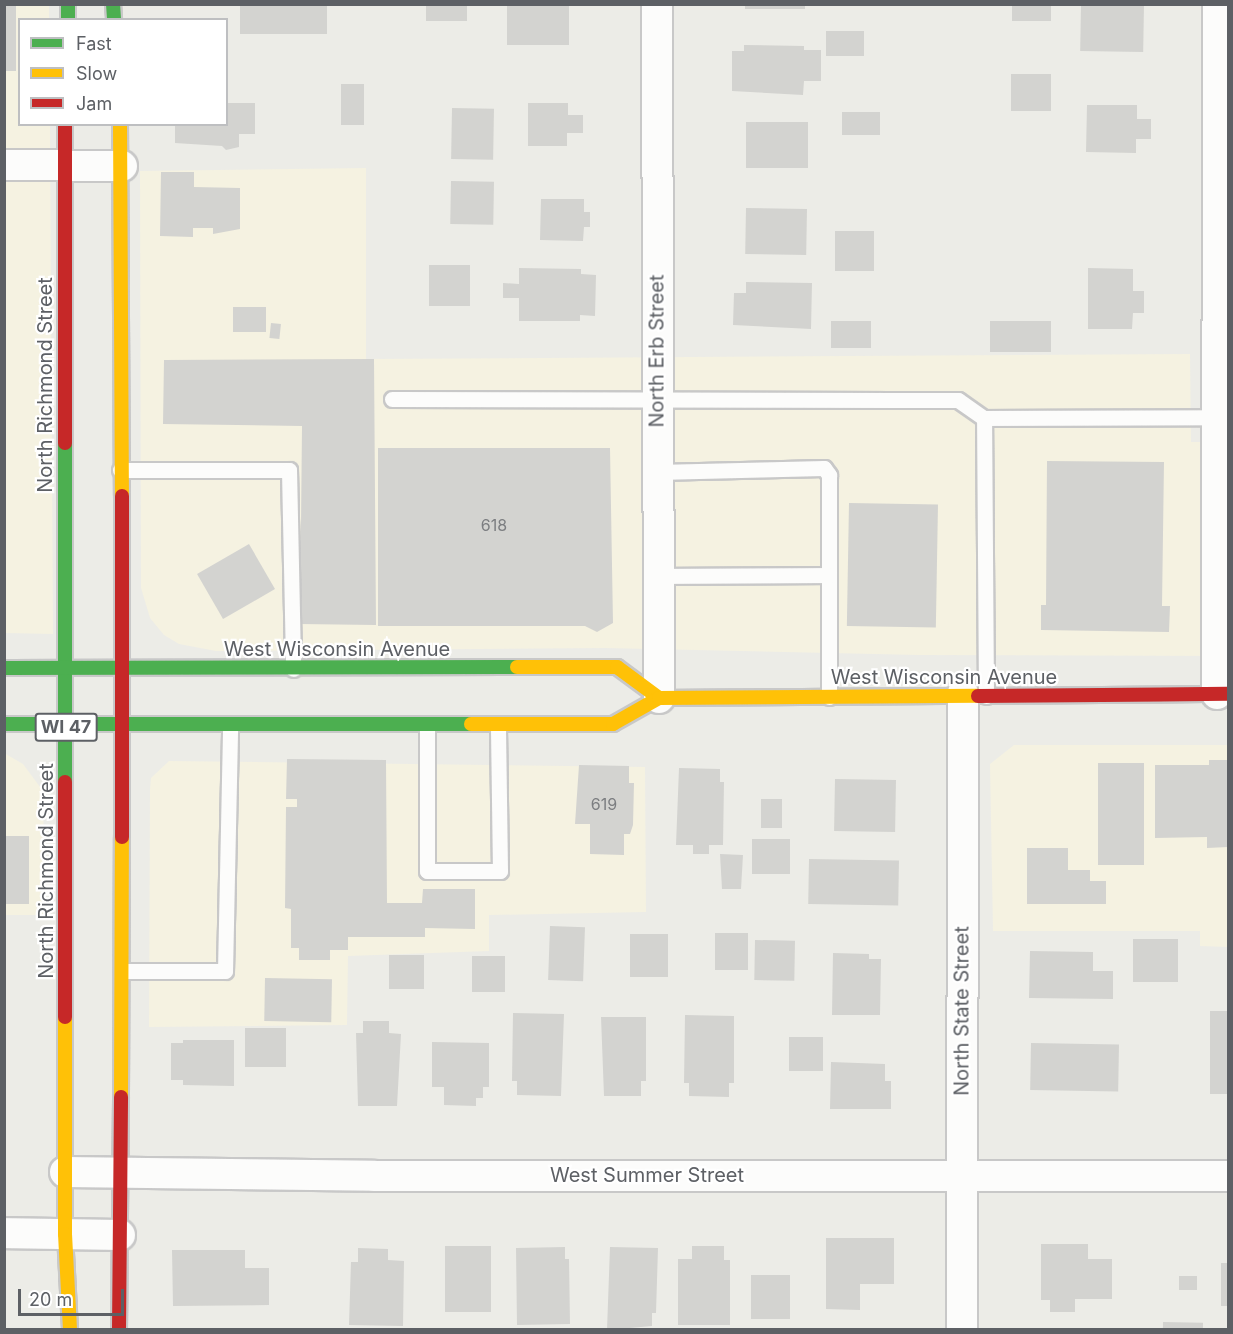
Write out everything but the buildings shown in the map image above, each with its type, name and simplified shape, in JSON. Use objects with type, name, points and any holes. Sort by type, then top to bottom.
[{"type":"main road","name":"North Richmond Street","points":[[65,126],[65,1234],[70,1329]]},
{"type":"main road","name":"WI 47","points":[[119,1329],[122,1172],[123,727],[120,126]]},
{"type":"main road","name":"West Wisconsin Avenue","points":[[4,668],[123,670],[616,667],[659,698]]},
{"type":"main road","name":"West Wisconsin Avenue","points":[[4,724],[230,727],[613,724],[659,698],[1223,694]]},
{"type":"street","name":"North Erb Street","points":[[657,4],[659,698]]},
{"type":"street","points":[[1218,4],[1218,417],[1223,694]]},
{"type":"street","points":[[4,165],[122,166]]},
{"type":"street","name":"North State Street","points":[[962,1329],[962,1174],[974,695]]},
{"type":"street","name":"West Summer Street","points":[[65,1172],[374,1176],[962,1174],[1228,1176]]},
{"type":"street","points":[[4,1233],[120,1235]]},
{"type":"lane","points":[[392,399],[958,400],[984,418],[1218,417]]},
{"type":"lane","points":[[974,695],[984,418]]},
{"type":"lane","points":[[657,472],[824,468],[829,475],[829,697]]},
{"type":"lane","points":[[120,470],[289,470],[292,669]]},
{"type":"lane","points":[[657,576],[829,575]]},
{"type":"lane","points":[[427,726],[427,871],[500,871],[498,726]]},
{"type":"lane","points":[[122,971],[225,971],[230,727]]},
{"type":"shaded area","points":[[5,5],[49,5],[49,18],[18,18],[18,126],[50,126],[53,634],[5,633]]},
{"type":"shaded area","points":[[366,168],[366,359],[1190,354],[1191,442],[1228,442],[1228,656],[919,655],[605,648],[216,651],[179,644],[164,635],[150,618],[141,588],[140,171]]},
{"type":"shaded area","points":[[1014,745],[1228,745],[1228,947],[1200,946],[1200,931],[993,931],[990,764]]},
{"type":"shaded area","points":[[4,753],[23,764],[43,791],[45,915],[5,915]]},
{"type":"shaded area","points":[[169,761],[645,767],[646,912],[489,915],[489,951],[348,956],[347,1025],[149,1027],[150,789],[151,778]]},
{"type":"traffic: fast","points":[[68,4],[68,18]]},
{"type":"traffic: fast","points":[[113,4],[114,18]]},
{"type":"traffic: fast","points":[[65,443],[65,782]]},
{"type":"traffic: fast","points":[[4,668],[517,667]]},
{"type":"traffic: fast","points":[[4,724],[471,724]]},
{"type":"traffic: slow","points":[[120,126],[122,496]]},
{"type":"traffic: slow","points":[[517,667],[617,667],[659,698]]},
{"type":"traffic: slow","points":[[471,724],[613,724],[659,698],[978,696]]},
{"type":"traffic: slow","points":[[121,1097],[122,837]]},
{"type":"traffic: slow","points":[[65,1017],[65,1234],[70,1330]]},
{"type":"traffic: jam","points":[[65,126],[65,443]]},
{"type":"traffic: jam","points":[[122,496],[122,837]]},
{"type":"traffic: jam","points":[[978,696],[1228,694]]},
{"type":"traffic: jam","points":[[65,782],[65,1017]]},
{"type":"traffic: jam","points":[[119,1330],[121,1097]]}]
